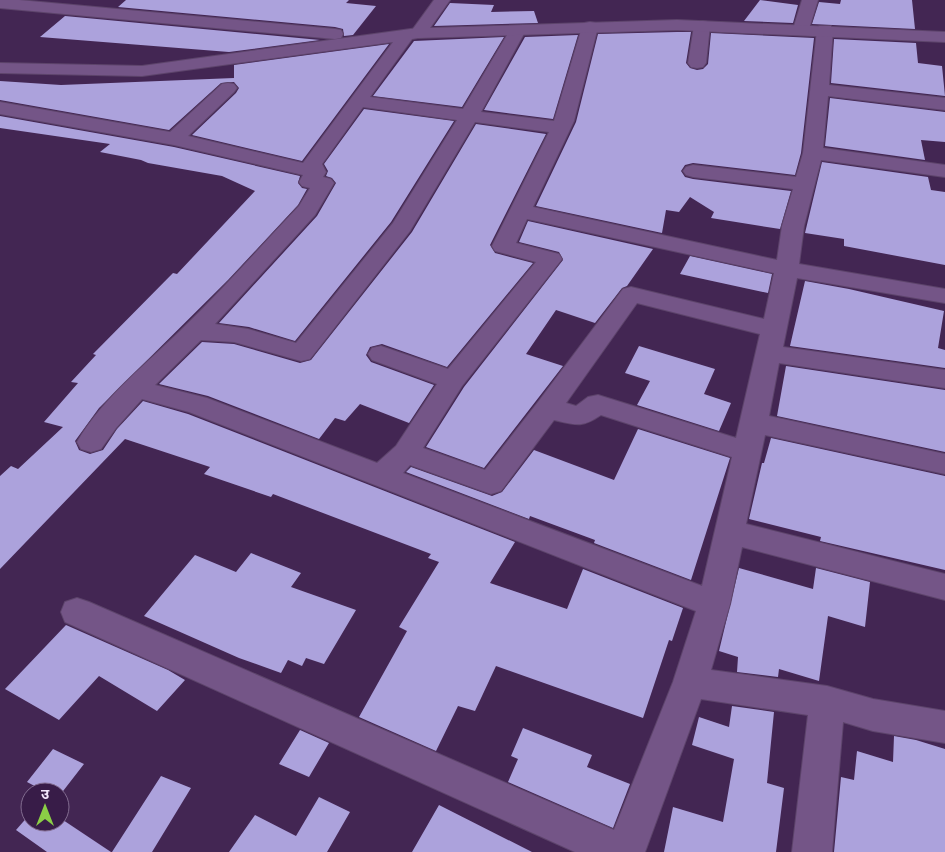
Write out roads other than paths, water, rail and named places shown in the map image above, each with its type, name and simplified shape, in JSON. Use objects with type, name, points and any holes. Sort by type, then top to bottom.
[{"type":"street","points":[[316,172],[312,164],[358,101],[442,0]]},
{"type":"street","points":[[625,852],[690,682],[714,604],[755,422],[787,269],[793,226],[813,153],[820,90],[810,0]]},
{"type":"street","points":[[0,3],[378,38]]},
{"type":"street","points":[[697,63],[702,26]]},
{"type":"street","points":[[0,68],[142,71],[413,33],[702,26],[945,37]]},
{"type":"street","points":[[381,476],[406,453],[453,380],[552,259],[503,246],[561,128],[590,28]]},
{"type":"street","points":[[194,332],[211,330],[265,342],[301,353],[402,226],[469,116],[518,30]]},
{"type":"street","points":[[174,139],[228,88]]},
{"type":"street","points":[[820,90],[945,104]]},
{"type":"street","points":[[358,101],[561,128]]},
{"type":"street","points":[[0,108],[174,139],[316,172]]},
{"type":"street","points":[[813,153],[945,171]]},
{"type":"street","points":[[693,171],[805,184]]},
{"type":"street","points":[[91,442],[106,422],[167,356],[194,332],[306,210],[324,182],[309,182],[316,172]]},
{"type":"street","points":[[520,212],[787,269],[945,296]]},
{"type":"street","points":[[406,453],[491,483],[548,409],[631,294],[771,341],[945,379]]},
{"type":"street","points":[[380,354],[453,380]]},
{"type":"street","points":[[137,389],[197,405],[714,604]]},
{"type":"street","points":[[548,409],[580,416],[598,404],[748,452]]},
{"type":"street","points":[[755,422],[945,464]]},
{"type":"street","points":[[730,532],[945,588]]},
{"type":"street","points":[[77,612],[619,852]]},
{"type":"street","points":[[690,682],[827,702],[873,715],[945,727]]},
{"type":"street","points":[[812,852],[827,702]]}]
